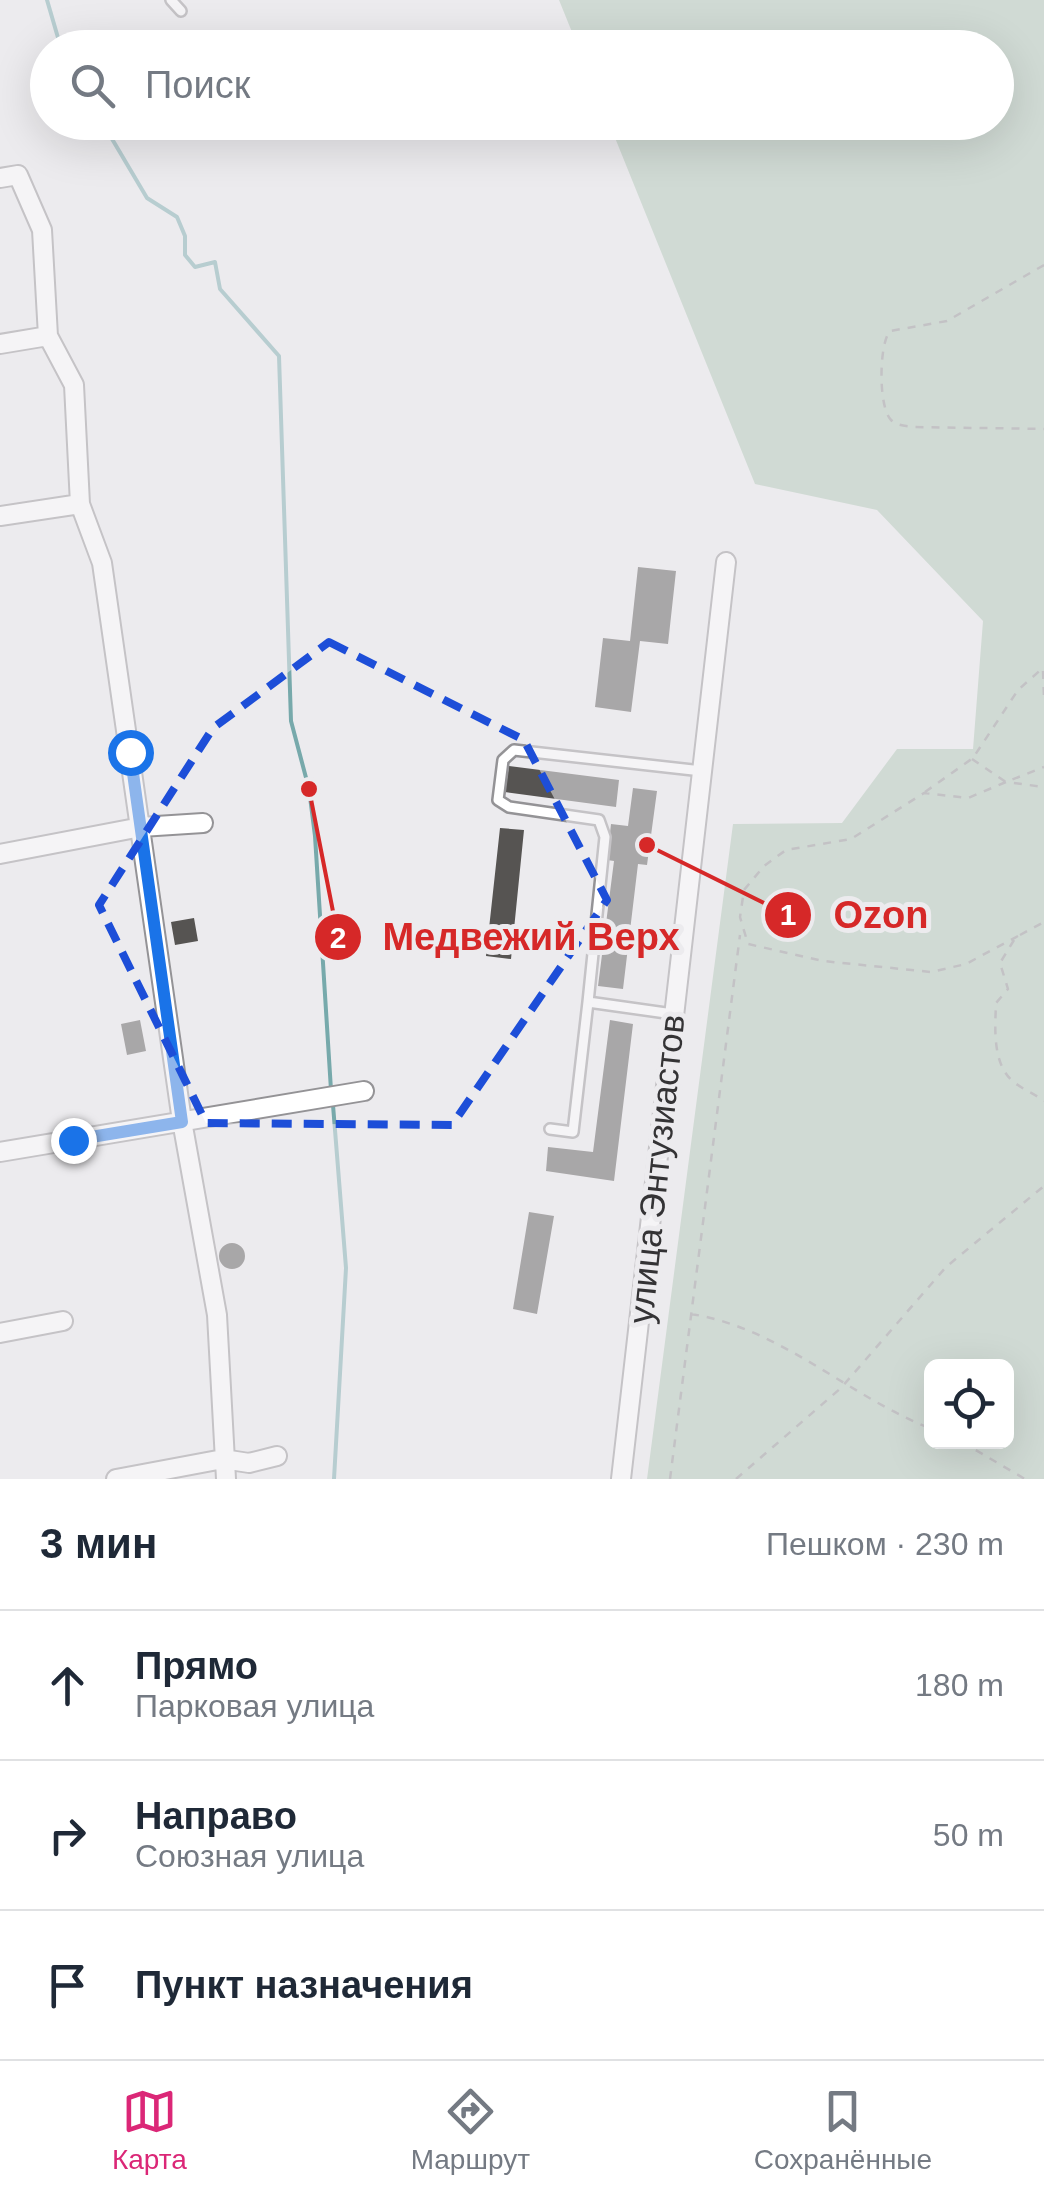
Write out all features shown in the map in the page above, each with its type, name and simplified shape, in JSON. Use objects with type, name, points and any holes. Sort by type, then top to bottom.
[{"type":"street","points":[[9,176],[42,230],[48,336],[74,385],[80,504],[102,563],[182,1122],[218,1315],[222,1459],[226,1479]]},
{"type":"street","points":[[0,344],[48,336]]},
{"type":"street","points":[[0,516],[80,504]]},
{"type":"street","name":"улица Энтузиастов","points":[[621,1479],[726,562]]},
{"type":"street","points":[[0,854],[140,828],[202,823]]},
{"type":"street","points":[[0,1152],[364,1091]]},
{"type":"street","points":[[0,1332],[63,1321]]},
{"type":"street","points":[[116,1479],[222,1459],[250,1463],[277,1456]]},
{"type":"lane","points":[[171,0],[181,11]]},
{"type":"lane","points":[[550,1129],[573,1132],[604,837],[599,820],[509,807],[498,800],[502,760],[514,750],[702,771]]},
{"type":"lane","points":[[588,1002],[673,1014]]},
{"type":"path","points":[[1044,265],[947,320],[890,331],[882,344],[882,387],[887,412],[895,422],[915,427],[1044,429]]},
{"type":"path","points":[[1044,668],[1044,698]]},
{"type":"path","points":[[1044,668],[1018,690],[972,759],[851,839],[796,845],[764,866],[740,900],[742,938],[759,950],[930,972],[966,964],[1044,922]]},
{"type":"path","points":[[972,759],[1006,782],[1044,787]]},
{"type":"path","points":[[924,793],[968,798],[1044,767]]},
{"type":"path","points":[[670,1479],[741,928]]},
{"type":"path","points":[[1018,936],[1000,962],[1008,989],[996,1003],[996,1038],[1001,1066],[1010,1080],[1044,1101]]},
{"type":"path","points":[[736,1479],[846,1383],[931,1282],[1044,1186]]},
{"type":"path","points":[[690,1314],[751,1330],[846,1383],[879,1407],[924,1426]]},
{"type":"path","points":[[974,1449],[1025,1479]]},
{"type":"highlighted area","points":[[329,642],[524,740],[607,900],[452,1125],[206,1123],[99,905],[213,728]]},
{"type":"green space","points":[[559,0],[1044,0],[1044,1479],[647,1479],[733,824],[842,823],[897,749],[973,749],[983,621],[877,510],[755,484],[616,140],[1014,140],[1014,30],[571,30]]},
{"type":"building","points":[[638,567],[676,571],[668,644],[640,641],[631,712],[595,707],[603,638],[630,641]]},
{"type":"building","points":[[509,766],[619,780],[616,807],[505,792]]},
{"type":"building","points":[[633,788],[657,791],[647,865],[638,864],[623,989],[598,986],[614,861],[607,860],[611,824],[628,826]]},
{"type":"building","points":[[500,828],[524,830],[511,959],[486,956]]},
{"type":"building","points":[[194,918],[198,941],[175,945],[171,922]]},
{"type":"building","points":[[140,1020],[146,1051],[127,1055],[121,1024]]},
{"type":"building","points":[[610,1020],[633,1024],[614,1181],[546,1171],[548,1147],[593,1152]]},
{"type":"building","points":[[529,1212],[554,1216],[537,1314],[513,1309]]},
{"type":"building","points":[[232,1243],[241,1247],[245,1256],[241,1265],[232,1269],[223,1265],[219,1256],[223,1247]]},
{"type":"waterway","points":[[47,0],[56,30]]},
{"type":"waterway","points":[[113,140],[147,198],[177,217],[185,236],[185,255],[195,267],[215,262],[220,289],[279,356],[291,721],[309,789],[315,836],[331,1090]]},
{"type":"waterway","points":[[333,1105],[346,1268],[334,1479]]},
{"type":"place","name":"Медвежий Верх","points":[[309,789]]},
{"type":"place","name":"Ozon","points":[[647,845]]},
{"type":"route","points":[[73,1140],[182,1122],[130,752]]}]
